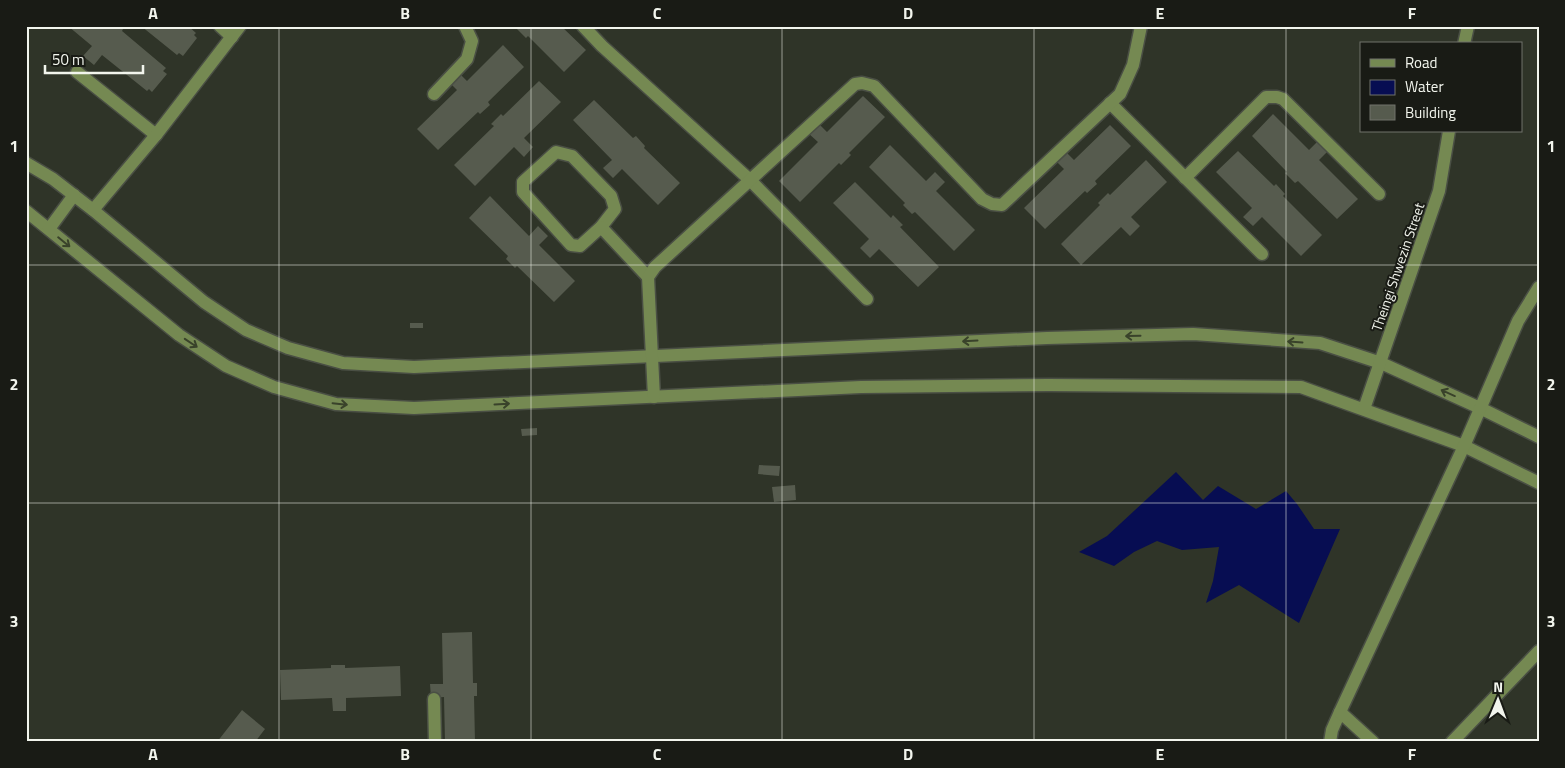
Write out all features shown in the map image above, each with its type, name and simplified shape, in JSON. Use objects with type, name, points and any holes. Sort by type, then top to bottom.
[{"type":"street","points":[[220,26],[232,37]]},
{"type":"street","points":[[93,210],[156,135],[240,26]]},
{"type":"street","points":[[434,94],[467,59],[472,41],[465,26]]},
{"type":"street","points":[[583,26],[602,46],[750,180],[867,299]]},
{"type":"street","points":[[654,397],[648,277],[655,267],[855,84],[862,83],[874,86],[982,199],[992,204],[1002,204],[1120,94],[1133,64],[1141,26]]},
{"type":"street","points":[[1464,42],[1468,26]]},
{"type":"street","points":[[77,72],[156,135]]},
{"type":"street","points":[[1185,178],[1266,98],[1277,96],[1283,99],[1378,194]]},
{"type":"street","points":[[1110,103],[1262,254]]},
{"type":"street","name":"Theingi Shwezin Street","points":[[1364,409],[1439,191],[1449,132]]},
{"type":"street","points":[[556,152],[572,156],[611,196],[615,209],[601,227],[580,246],[572,245],[523,192],[523,182],[556,152]]},
{"type":"street","points":[[26,163],[53,179],[204,302],[246,330],[288,348],[343,364],[414,367],[1047,338],[1193,334],[1320,343],[1381,363],[1539,437]]},
{"type":"street","points":[[48,229],[74,195]]},
{"type":"street","points":[[26,211],[179,335],[226,366],[274,387],[336,404],[414,408],[861,387],[1049,385],[1301,387],[1464,446],[1539,483]]},
{"type":"street","points":[[601,227],[648,277]]},
{"type":"street","points":[[1330,742],[1332,730],[1340,712],[1464,446],[1518,321],[1539,287]]},
{"type":"street","points":[[1452,742],[1539,650]]},
{"type":"street","points":[[434,699],[435,742]]},
{"type":"street","points":[[1340,712],[1373,742]]},
{"type":"water","points":[[1176,472],[1203,500],[1218,486],[1256,509],[1286,491],[1314,529],[1340,529],[1299,623],[1239,585],[1206,603],[1213,581],[1219,547],[1182,550],[1157,541],[1134,552],[1114,566],[1079,552],[1107,536]]},
{"type":"building","points":[[68,26],[120,26],[123,29],[122,31],[166,68],[163,71],[167,74],[152,92],[149,89],[147,91],[102,55],[94,65],[83,56],[92,46]]},
{"type":"building","points":[[141,26],[188,26],[196,33],[194,35],[197,38],[183,56],[179,53],[177,55]]},
{"type":"building","points":[[518,26],[561,26],[586,50],[564,72],[528,36],[526,38],[516,28]]},
{"type":"building","points":[[503,45],[524,67],[488,102],[490,105],[480,114],[478,112],[438,150],[417,129],[457,90],[448,81],[458,72],[467,81]]},
{"type":"building","points":[[539,81],[561,102],[524,138],[533,147],[524,157],[514,147],[475,186],[454,165],[494,126],[491,124],[501,114],[503,116]]},
{"type":"building","points":[[863,96],[885,117],[849,153],[851,155],[841,165],[839,163],[800,202],[779,181],[818,142],[808,133],[818,123],[827,132]]},
{"type":"building","points":[[594,100],[633,138],[636,136],[645,146],[644,148],[680,183],[658,205],[622,169],[613,178],[603,168],[612,160],[573,120]]},
{"type":"building","points":[[1273,114],[1309,150],[1318,141],[1328,151],[1319,160],[1358,199],[1337,219],[1298,181],[1295,183],[1285,173],[1287,172],[1252,136]]},
{"type":"building","points":[[1110,125],[1131,146],[1095,181],[1097,184],[1087,193],[1085,191],[1045,229],[1024,208],[1064,169],[1055,160],[1065,151],[1074,160]]},
{"type":"building","points":[[890,145],[926,181],[935,172],[945,182],[936,191],[975,230],[954,251],[915,212],[912,214],[903,205],[905,203],[869,167]]},
{"type":"building","points":[[1238,151],[1274,186],[1276,184],[1285,194],[1283,196],[1322,235],[1301,256],[1262,217],[1253,226],[1243,217],[1252,208],[1216,172]]},
{"type":"building","points":[[1146,160],[1167,182],[1131,217],[1140,226],[1130,236],[1121,227],[1081,265],[1061,244],[1100,205],[1098,203],[1108,193],[1110,195]]},
{"type":"building","points":[[855,182],[891,218],[893,215],[903,225],[900,227],[939,267],[918,287],[879,249],[870,258],[860,248],[869,239],[833,203]]},
{"type":"building","points":[[490,196],[529,236],[538,226],[548,236],[539,245],[575,281],[554,302],[517,266],[515,268],[506,259],[508,256],[469,218]]},
{"type":"building","points":[[410,323],[423,323],[423,328],[410,328]]},
{"type":"building","points":[[537,428],[537,435],[522,436],[521,429]]},
{"type":"building","points":[[759,465],[780,466],[779,476],[758,474]]},
{"type":"building","points":[[795,485],[796,500],[774,502],[772,487]]},
{"type":"building","points":[[472,632],[473,683],[477,683],[477,696],[474,696],[475,742],[445,742],[444,697],[431,698],[430,684],[443,684],[442,633]]},
{"type":"building","points":[[331,665],[345,665],[345,668],[400,666],[401,696],[346,698],[346,711],[333,711],[332,698],[281,700],[280,670],[331,668]]},
{"type":"building","points":[[242,710],[265,729],[255,742],[217,742]]}]
